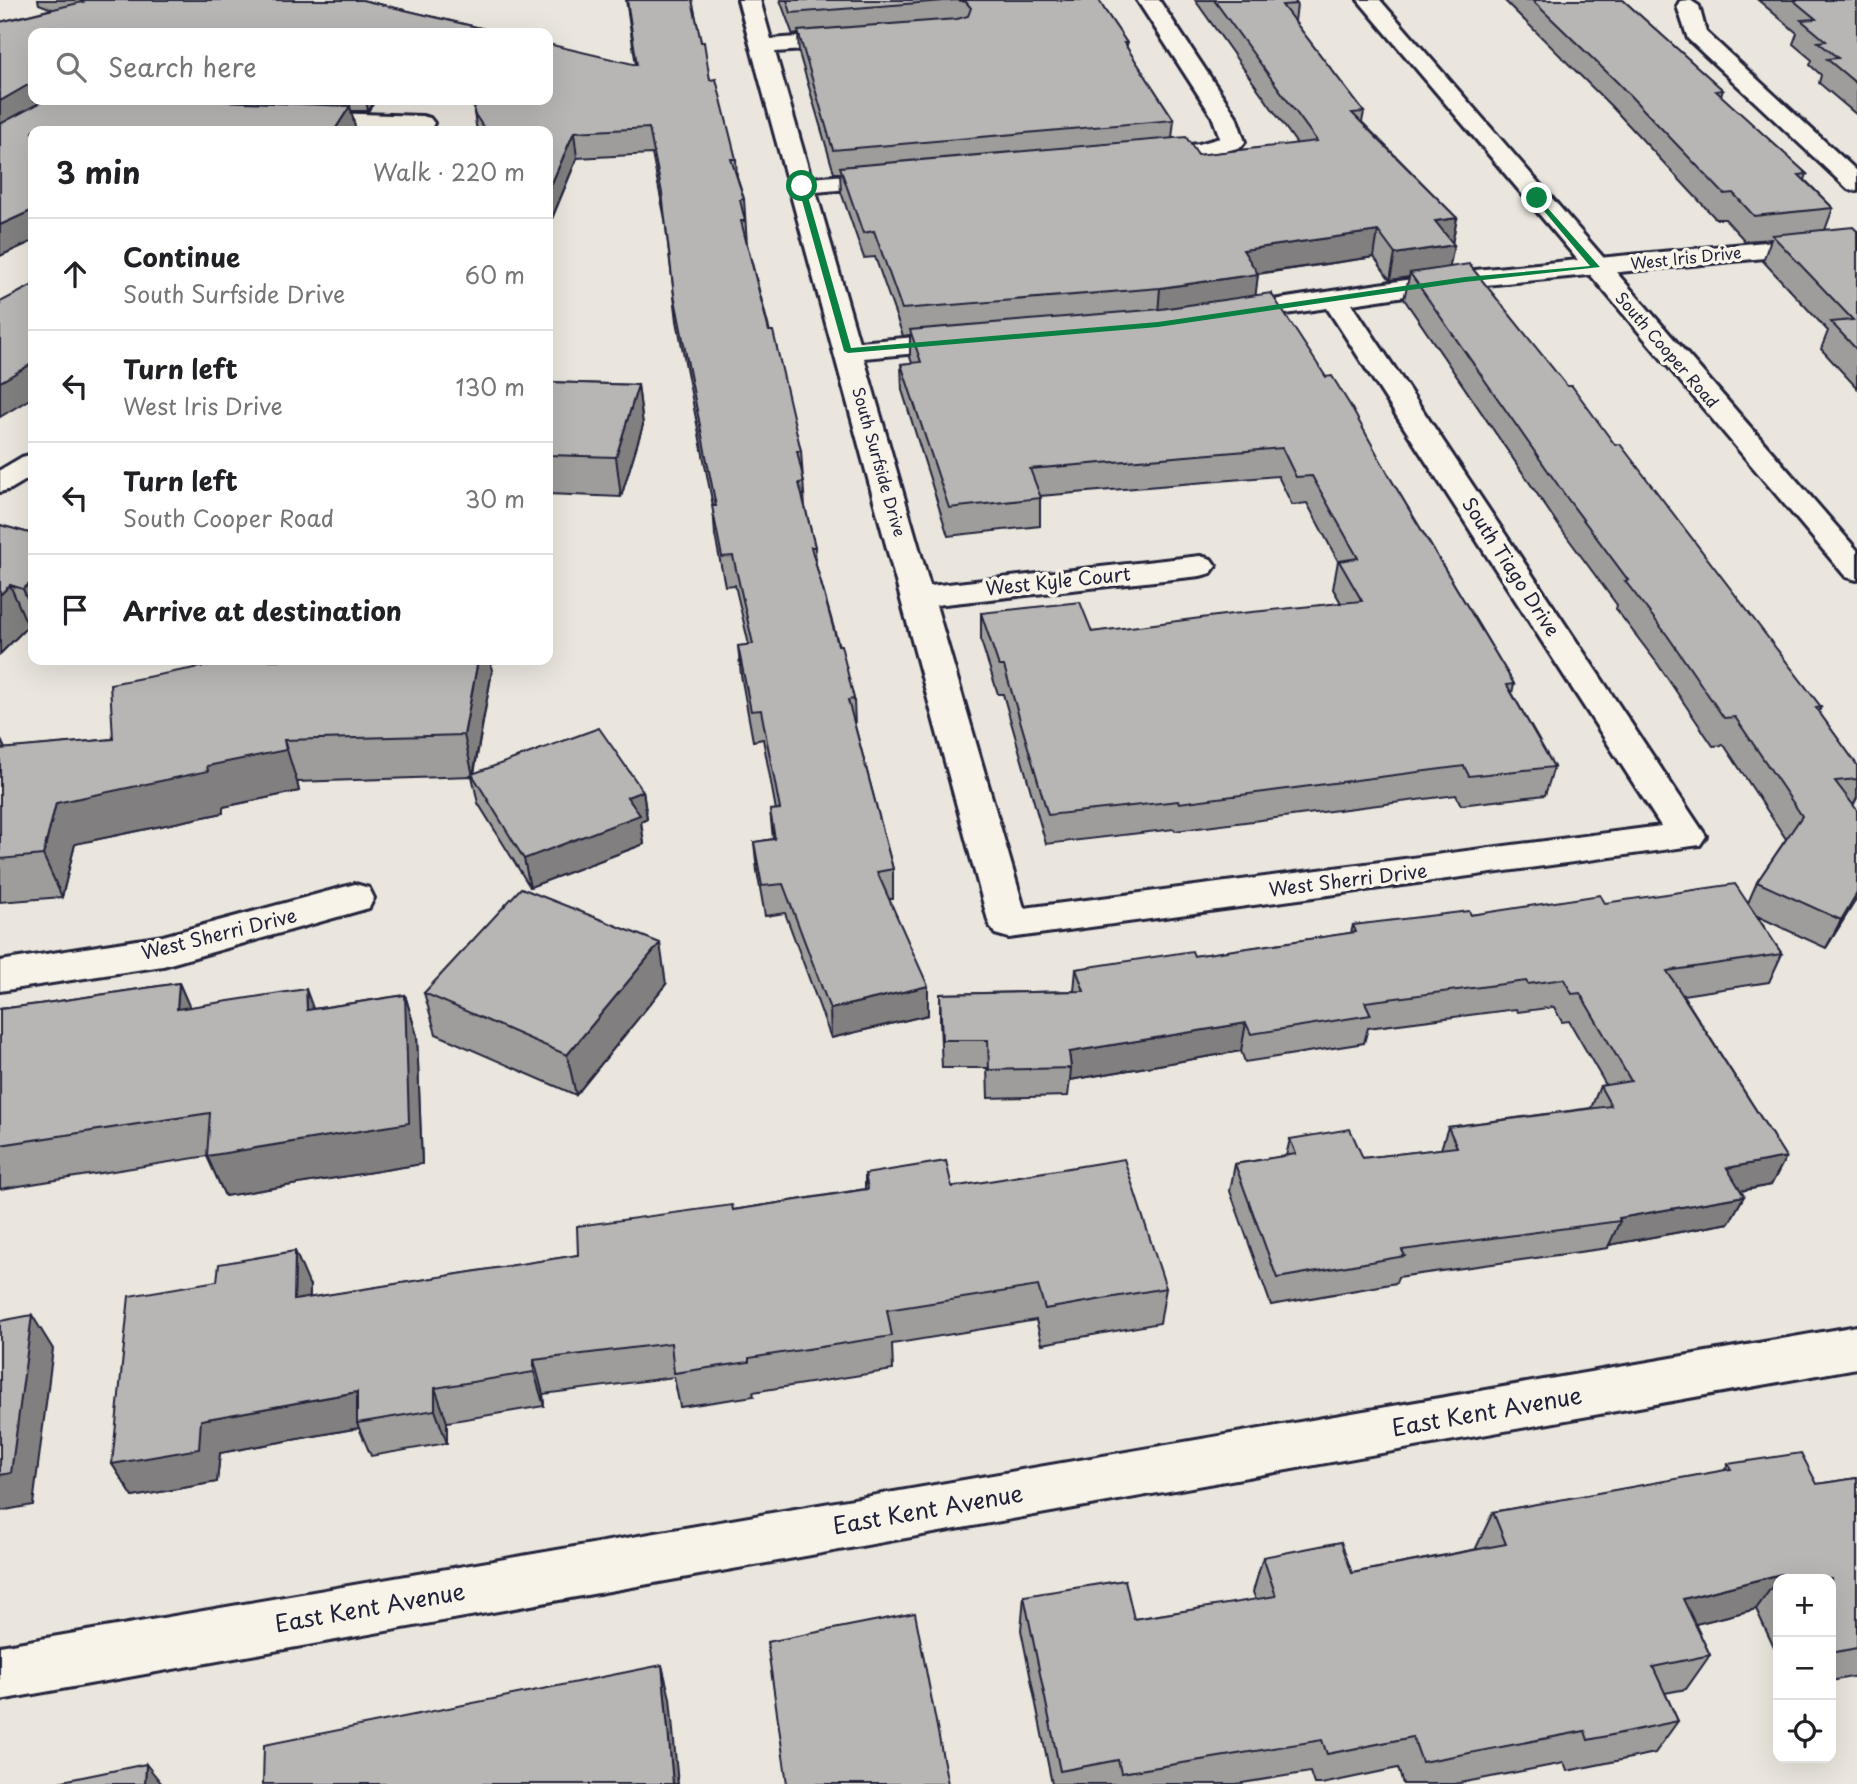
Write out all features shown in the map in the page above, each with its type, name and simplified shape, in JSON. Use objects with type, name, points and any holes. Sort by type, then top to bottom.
[{"type":"street","name":"South Surfside Drive","points":[[749,0],[1009,924]]},
{"type":"street","points":[[1118,159],[1200,152],[1233,142],[1224,117],[1148,0]]},
{"type":"street","name":"South Cooper Road","points":[[1369,0],[1857,570]]},
{"type":"street","points":[[1688,6],[1696,34],[1857,184]]},
{"type":"street","points":[[762,46],[873,38]]},
{"type":"street","points":[[282,118],[405,126]]},
{"type":"street","points":[[802,186],[912,177]]},
{"type":"street","name":"West Iris Drive","points":[[1199,318],[1465,279],[1857,241]]},
{"type":"street","name":"South Tiago Drive","points":[[1335,299],[1687,836]]},
{"type":"street","points":[[848,351],[982,339]]},
{"type":"street","points":[[0,483],[28,466]]},
{"type":"street","name":"West Kyle Court","points":[[917,597],[1200,566]]},
{"type":"street","name":"West Sherri Drive","points":[[1009,924],[1687,836]]},
{"type":"street","name":"West Sherri Drive","points":[[0,976],[163,951],[355,898]]},
{"type":"street","name":"East Kent Avenue","points":[[0,1674],[1857,1346]]},
{"type":"building","points":[[79,0],[362,0],[481,28],[28,28],[28,85],[0,101],[0,22],[83,2]]},
{"type":"building","points":[[627,0],[692,0],[701,42],[704,42],[710,80],[716,79],[736,159],[731,159],[744,199],[740,200],[745,221],[741,221],[769,331],[773,331],[801,451],[797,451],[804,482],[799,483],[815,547],[811,547],[838,645],[841,645],[854,699],[848,700],[893,869],[877,872],[928,986],[830,1009],[783,884],[762,886],[754,842],[775,839],[770,810],[780,809],[761,710],[751,711],[738,646],[753,644],[733,556],[722,557],[712,506],[716,506],[674,294],[662,193],[649,128],[574,132],[553,180],[553,126],[483,126],[474,113],[475,105],[553,105],[553,45],[637,65]]},
{"type":"building","points":[[787,0],[957,0],[791,13]]},
{"type":"building","points":[[957,0],[1099,0],[1174,120],[833,150],[798,31],[968,16],[971,8],[966,2]]},
{"type":"building","points":[[1214,0],[1294,0],[1297,4],[1282,5],[1364,112],[1352,113],[1457,218],[1435,221],[1454,245],[1395,254],[1378,231],[1243,250],[1258,274],[1160,288],[902,309],[874,231],[863,233],[840,167],[1186,137],[1198,155],[1317,141]]},
{"type":"building","points":[[1532,0],[1623,0],[1723,90],[1716,91],[1807,174],[1799,175],[1833,208],[1754,216],[1733,193],[1724,194],[1617,82]]},
{"type":"building","points":[[1793,0],[1857,0],[1857,84],[1827,59],[1838,58],[1818,42],[1826,41],[1801,20],[1816,19]]},
{"type":"building","points":[[36,105],[350,106],[337,126],[28,126],[28,212],[0,225],[0,124]]},
{"type":"building","points":[[1853,227],[1857,231],[1857,350],[1831,322],[1853,320],[1772,235]]},
{"type":"building","points":[[1469,264],[1567,386],[1572,386],[1615,445],[1620,444],[1821,707],[1816,708],[1857,765],[1857,779],[1835,781],[1857,810],[1857,893],[1841,920],[1757,882],[1802,816],[1735,717],[1724,718],[1667,635],[1625,581],[1628,580],[1567,498],[1410,273]]},
{"type":"building","points":[[28,288],[28,366],[0,382],[0,302]]},
{"type":"building","points":[[1271,293],[1326,377],[1332,376],[1350,405],[1392,481],[1514,684],[1507,685],[1554,767],[1469,776],[1464,766],[1179,803],[1048,815],[1004,666],[999,666],[981,613],[1080,602],[1092,632],[1362,601],[1339,561],[1358,558],[1312,476],[1296,477],[1282,448],[1030,469],[1041,498],[949,508],[901,364],[921,362],[910,330],[1161,309]]},
{"type":"building","points":[[553,382],[638,385],[616,457],[553,455]]},
{"type":"building","points":[[0,525],[28,533],[28,585],[23,589],[10,585],[0,595]]},
{"type":"building","points":[[211,665],[477,665],[464,735],[284,740],[286,750],[207,766],[208,771],[56,803],[43,855],[0,859],[0,749],[113,739],[110,684]]},
{"type":"building","points":[[599,728],[643,791],[627,797],[640,815],[524,859],[472,774]]},
{"type":"building","points":[[1735,884],[1782,954],[1667,971],[1786,1157],[1727,1168],[1744,1196],[1619,1218],[1620,1221],[1402,1250],[1405,1256],[1277,1278],[1235,1164],[1296,1154],[1290,1139],[1350,1129],[1363,1158],[1457,1147],[1448,1127],[1611,1106],[1600,1086],[1631,1081],[1580,993],[1572,994],[1564,979],[1528,984],[1526,981],[1365,1002],[1371,1015],[1251,1034],[1246,1023],[1069,1052],[1071,1068],[989,1070],[988,1040],[942,1040],[940,994],[1084,991],[1076,969],[1192,951],[1194,956],[1356,932],[1353,925],[1469,911],[1471,915],[1600,895],[1605,903]]},
{"type":"building","points":[[521,888],[660,943],[567,1055],[424,993]]},
{"type":"building","points":[[179,983],[177,1009],[306,989],[307,1010],[405,995],[409,1123],[207,1156],[210,1113],[0,1145],[0,1009]]},
{"type":"building","points":[[1124,1159],[1166,1288],[1045,1309],[1038,1286],[887,1310],[892,1336],[749,1358],[749,1362],[674,1373],[671,1343],[534,1360],[534,1372],[435,1388],[435,1410],[357,1423],[357,1392],[201,1420],[199,1449],[112,1464],[129,1296],[217,1281],[219,1264],[295,1251],[294,1300],[578,1255],[577,1226],[732,1205],[733,1210],[868,1189],[865,1174],[946,1161],[952,1187]]},
{"type":"building","points":[[32,1315],[11,1473],[0,1475],[0,1321]]},
{"type":"building","points":[[1801,1453],[1817,1484],[1857,1478],[1857,1648],[1836,1652],[1836,1574],[1773,1574],[1683,1599],[1710,1655],[1653,1667],[1678,1721],[1588,1740],[1585,1731],[1422,1762],[1413,1737],[1327,1754],[1322,1740],[1121,1773],[1118,1760],[1060,1771],[1024,1596],[1125,1580],[1134,1619],[1276,1596],[1263,1557],[1341,1542],[1352,1573],[1506,1544],[1493,1512],[1731,1469],[1728,1464]]},
{"type":"building","points":[[915,1613],[948,1784],[787,1784],[767,1642]]},
{"type":"building","points":[[662,1665],[673,1784],[263,1784],[264,1745]]},
{"type":"building","points":[[146,1764],[145,1784],[48,1784]]},
{"type":"route","points":[[802,186],[848,351],[1158,325],[1465,279],[1596,267],[1537,198]]}]
